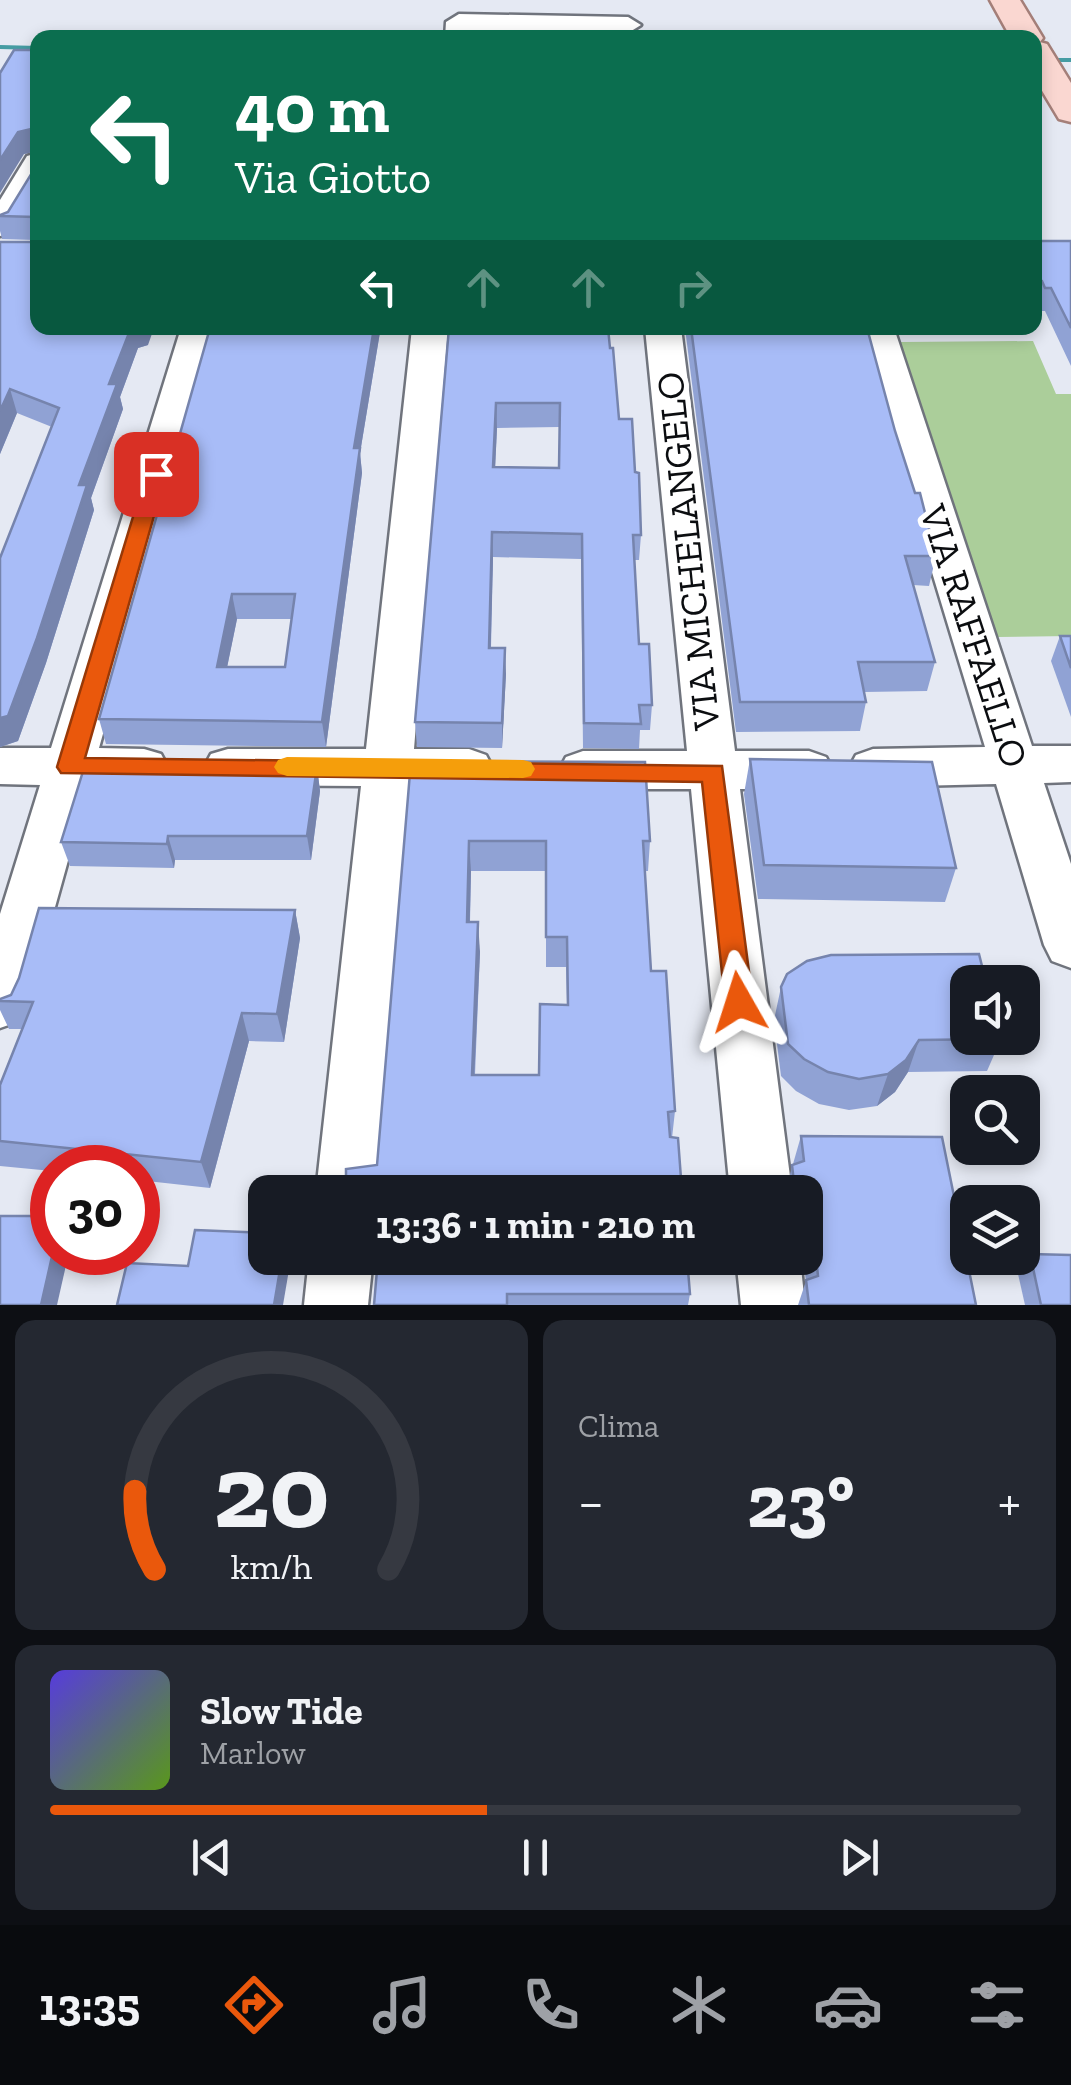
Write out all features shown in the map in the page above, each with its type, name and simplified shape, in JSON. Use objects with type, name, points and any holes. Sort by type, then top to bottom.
[{"type":"main road","points":[[1005,0],[1022,30]]},
{"type":"main road","points":[[1042,63],[1071,112]]},
{"type":"street","points":[[458,30],[627,21]]},
{"type":"street","points":[[6,244],[30,182]]},
{"type":"street","points":[[0,1004],[197,335]]},
{"type":"street","points":[[349,1175],[429,335]]},
{"type":"street","name":"VIA MICHELANGELO","points":[[664,335],[758,1175]]},
{"type":"street","name":"VIA RAFFAELLO","points":[[878,335],[1071,945]]},
{"type":"street","points":[[0,766],[713,772],[1071,764]]},
{"type":"street","points":[[336,1305],[339,1275]]},
{"type":"street","points":[[770,1275],[773,1305]]},
{"type":"green space","points":[[1033,341],[1056,394],[1071,394],[1071,636],[997,637],[900,342]]},
{"type":"building","points":[[14,50],[30,50],[30,129],[18,132],[0,160],[0,73]]},
{"type":"building","points":[[30,176],[30,217],[0,216],[8,212]]},
{"type":"building","points":[[1042,241],[1071,241],[1071,328],[1051,288],[1045,288]]},
{"type":"building","points":[[0,242],[30,242],[30,335],[128,335],[109,384],[117,384],[79,485],[87,485],[37,638],[8,716],[0,718],[0,558],[59,408],[10,389],[0,411]]},
{"type":"building","points":[[208,335],[373,335],[354,448],[360,448],[322,722],[99,719]],"holes":[[[232,594],[295,594],[285,667],[217,667]]]},
{"type":"building","points":[[448,335],[609,335],[619,419],[632,419],[635,472],[639,473],[641,535],[633,535],[639,644],[649,644],[652,705],[639,705],[641,724],[584,723],[582,534],[492,532],[489,648],[505,648],[502,723],[415,722]],"holes":[[[496,403],[560,403],[559,468],[493,467]]]},
{"type":"building","points":[[692,335],[869,335],[936,556],[905,556],[935,662],[858,662],[866,702],[740,702]]},
{"type":"building","points":[[1060,636],[1071,636],[1071,668]]},
{"type":"building","points":[[750,759],[932,762],[956,868],[764,865]]},
{"type":"building","points":[[411,761],[645,762],[650,841],[643,841],[651,971],[666,971],[675,1111],[668,1112],[670,1137],[678,1138],[681,1175],[346,1175],[346,1169],[377,1165]],"holes":[[[469,841],[546,841],[546,937],[567,937],[568,1005],[540,1004],[539,1075],[472,1075],[478,922],[467,922]]]},
{"type":"building","points":[[85,765],[317,767],[307,836],[168,836],[167,844],[61,842]]},
{"type":"building","points":[[39,908],[295,910],[277,1014],[242,1013],[201,1162],[160,1158],[160,1145],[38,1145],[0,1141],[0,1085],[33,1002],[0,1001],[11,995]]},
{"type":"building","points":[[979,954],[982,965],[950,965],[950,1040],[919,1040],[906,1060],[888,1074],[859,1079],[828,1072],[804,1059],[788,1044],[781,987],[787,974],[807,961],[831,955]]},
{"type":"building","points":[[801,1136],[942,1137],[952,1185],[950,1275],[970,1275],[976,1305],[809,1305],[806,1280],[823,1275],[823,1175],[793,1175],[792,1165],[804,1161]]},
{"type":"building","points":[[0,1216],[30,1216],[30,1275],[48,1275],[41,1305],[0,1305]]},
{"type":"building","points":[[195,1230],[248,1232],[248,1275],[279,1275],[274,1305],[117,1305],[124,1275],[160,1275],[160,1265],[188,1266]]},
{"type":"building","points":[[1040,1254],[1071,1255],[1071,1305],[1041,1305],[1035,1275],[1040,1275]]},
{"type":"building","points":[[377,1275],[688,1275],[690,1294],[507,1294],[507,1305],[374,1305]]},
{"type":"waterway","points":[[0,47],[30,48]]},
{"type":"waterway","points":[[1057,60],[1071,60]]},
{"type":"slow traffic","points":[[287,767],[523,769]]},
{"type":"route","points":[[156,474],[70,767],[713,772],[739,1002]]}]
